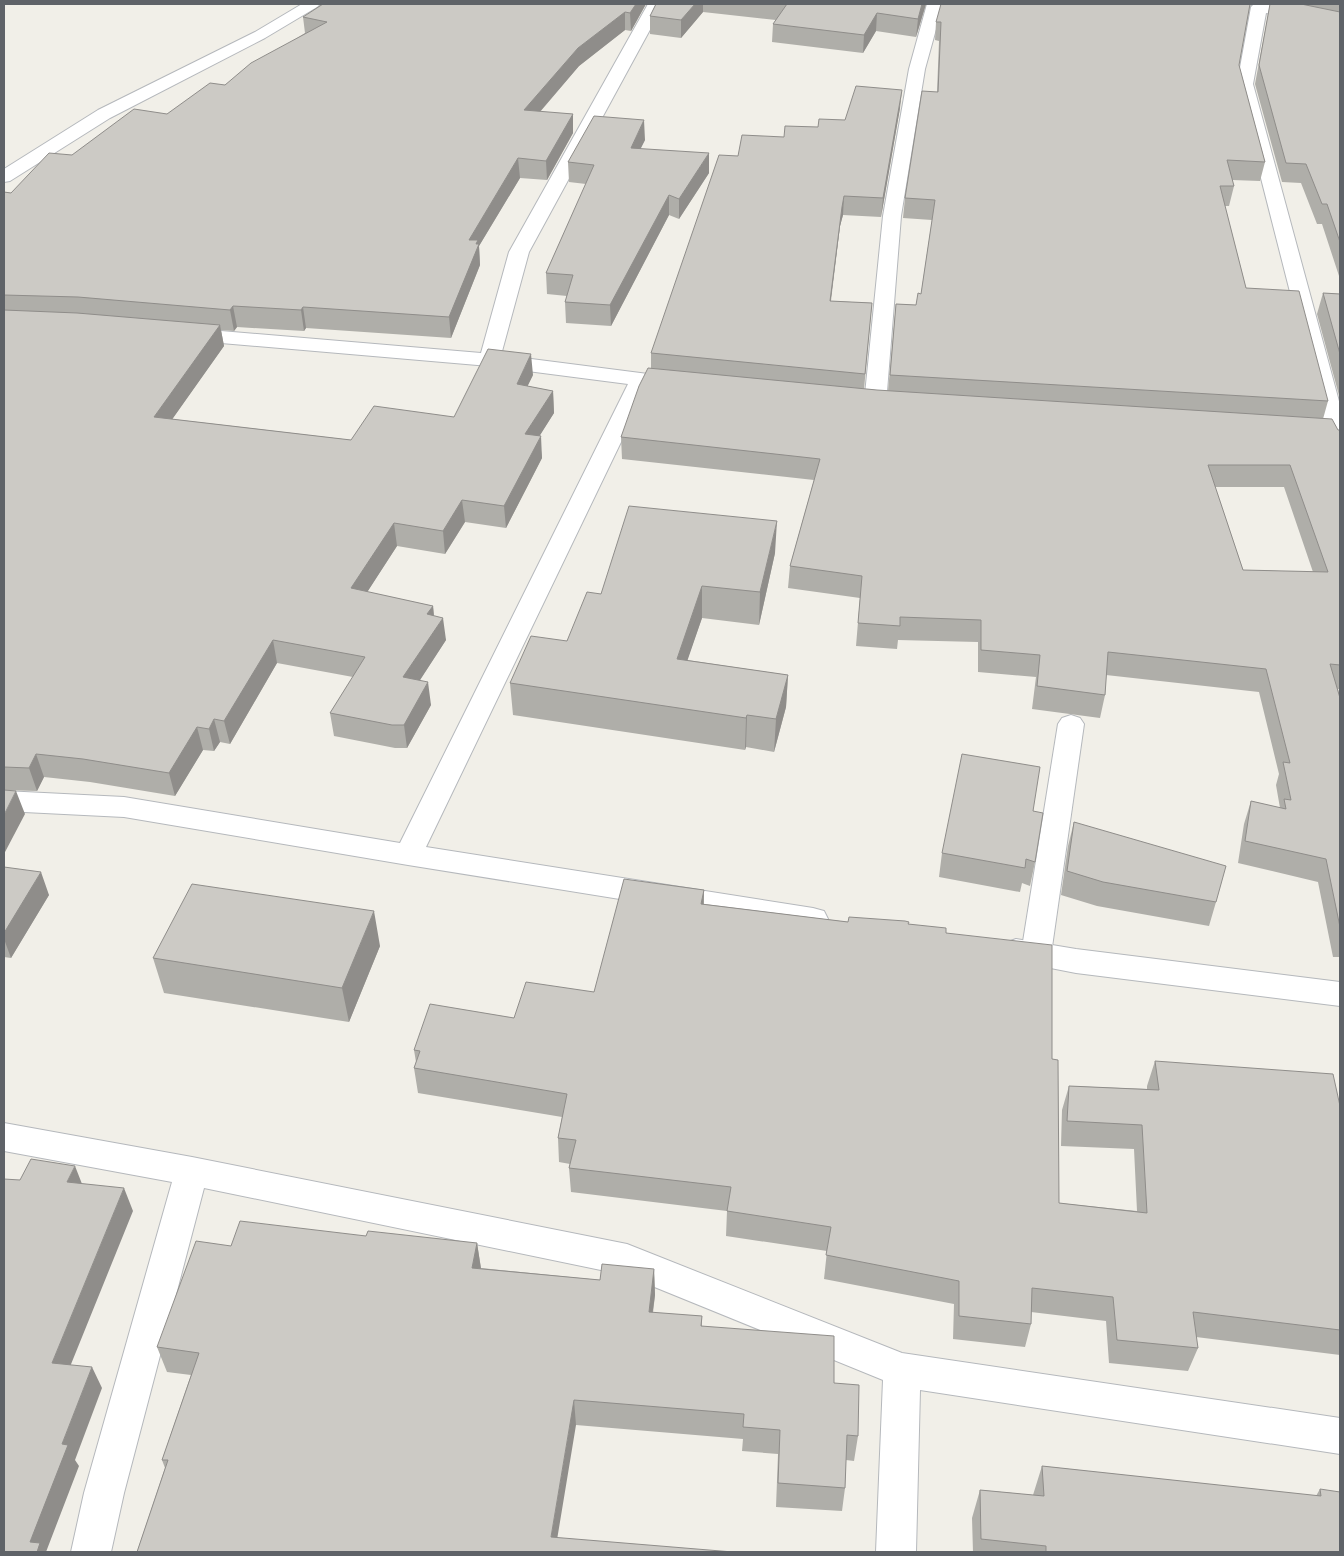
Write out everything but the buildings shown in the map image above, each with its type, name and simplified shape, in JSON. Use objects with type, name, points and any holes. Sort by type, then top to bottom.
[{"type":"street","points":[[4,177],[104,114],[260,35],[312,4]]},
{"type":"street","points":[[489,360],[519,252],[656,4]]},
{"type":"street","points":[[875,403],[892,216],[917,69],[935,4]]},
{"type":"street","points":[[1334,436],[1245,84],[1253,5],[1340,24]]},
{"type":"street","points":[[162,332],[489,360],[676,383]]},
{"type":"street","points":[[408,855],[640,380]]},
{"type":"street","points":[[1036,954],[1070,724]]},
{"type":"street","points":[[4,801],[124,807],[408,855],[840,923]]},
{"type":"street","points":[[987,946],[1340,994]]},
{"type":"street","points":[[4,1137],[192,1171],[627,1260],[902,1370],[1340,1436]]},
{"type":"street","points":[[91,1552],[104,1493],[192,1171]]},
{"type":"street","points":[[896,1552],[902,1370]]}]
